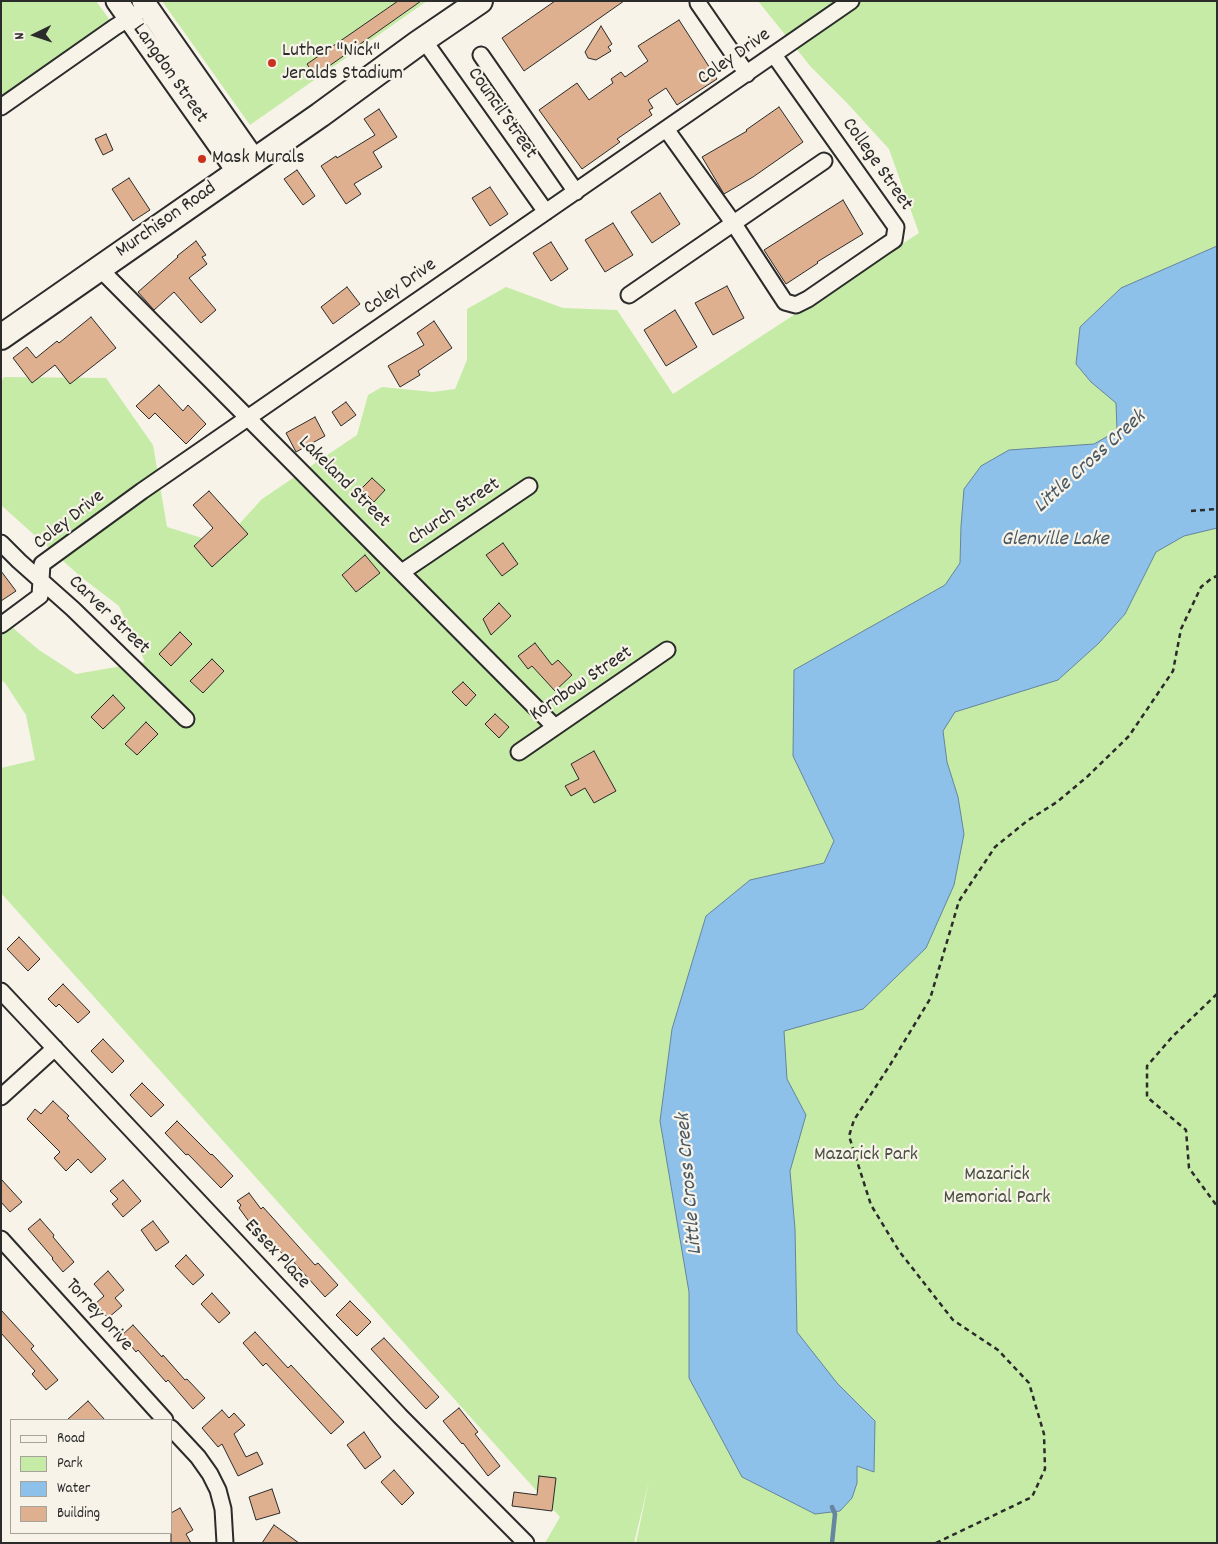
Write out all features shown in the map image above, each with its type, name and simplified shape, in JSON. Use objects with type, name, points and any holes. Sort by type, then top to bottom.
[{"type":"main road","name":"Murchison Road","points":[[1,337],[320,115],[423,39],[480,1]]},
{"type":"street","name":"Coley Drive","points":[[1,624],[40,596],[42,564],[142,490],[851,1]]},
{"type":"street","points":[[698,3],[747,74]]},
{"type":"street","points":[[1,107],[123,10],[146,4]]},
{"type":"street","name":"Langdon Street","points":[[146,4],[246,166]]},
{"type":"street","name":"Langdon Street","points":[[123,10],[246,166]]},
{"type":"street","name":"Council Street","points":[[423,39],[546,212]]},
{"type":"street","points":[[481,55],[576,192]]},
{"type":"street","name":"College Street","points":[[666,129],[734,224],[785,302],[796,305],[808,299],[894,240],[896,227],[774,55]]},
{"type":"street","points":[[629,295],[824,161]]},
{"type":"street","name":"Lakeland Street","points":[[100,268],[555,727]]},
{"type":"street","name":"Church Street","points":[[402,572],[529,486]]},
{"type":"street","name":"Carver Street","points":[[1,543],[186,719]]},
{"type":"street","name":"Kornbow Street","points":[[519,752],[667,650]]},
{"type":"street","name":"Essex Place","points":[[1,991],[400,1416],[526,1543]]},
{"type":"street","points":[[1,1097],[55,1048]]},
{"type":"street","name":"Torrey Drive","points":[[1,1239],[164,1419]]},
{"type":"street","points":[[172,1429],[198,1457],[218,1490],[225,1543]]},
{"type":"path","points":[[1191,511],[1217,509]]},
{"type":"path","points":[[936,1543],[1032,1497],[1045,1469],[1044,1434],[1029,1383],[998,1350],[952,1320],[899,1252],[871,1205],[849,1136],[854,1120],[930,999],[959,901],[964,893],[995,847],[1027,821],[1057,802],[1088,776],[1129,736],[1173,671],[1181,629],[1201,587],[1217,576]]},
{"type":"path","points":[[1217,994],[1174,1036],[1147,1066],[1148,1097],[1186,1130],[1189,1168],[1217,1206]]},
{"type":"green space","points":[[1,1],[96,1],[115,27],[1,102]]},
{"type":"green space","name":"Luther \"Nick\" Jeralds Stadium","points":[[162,1],[427,1],[250,125]]},
{"type":"green space","name":"Mazarick Park","points":[[758,1],[1217,1],[1217,1543],[636,1543],[649,1481],[634,1543],[545,1543],[560,1517],[1,893],[1,768],[35,760],[26,715],[5,683],[1,680],[1,618],[39,650],[76,674],[145,662],[119,606],[81,577],[1,505],[1,382],[4,377],[106,378],[153,445],[167,527],[221,544],[262,499],[357,435],[368,395],[382,387],[433,392],[455,389],[467,360],[467,309],[506,287],[563,308],[617,310],[673,394],[919,233],[889,149],[811,67]]},
{"type":"water","name":"Glenville Lake","points":[[1217,246],[1217,528],[1184,536],[1156,552],[1125,614],[1099,643],[1058,680],[955,712],[943,731],[947,762],[958,797],[964,834],[954,885],[926,948],[863,1009],[784,1031],[787,1079],[806,1115],[790,1171],[795,1229],[797,1332],[837,1383],[875,1421],[874,1472],[857,1466],[857,1483],[852,1498],[840,1511],[815,1514],[742,1477],[689,1378],[689,1292],[660,1121],[672,1029],[706,916],[750,880],[824,863],[834,841],[793,756],[794,670],[945,585],[960,563],[964,489],[981,466],[1009,450],[1094,444],[1117,431],[1116,403],[1091,382],[1076,364],[1080,327],[1121,288]]},
{"type":"building","points":[[398,1],[421,1],[315,76],[307,64]]},
{"type":"building","points":[[555,1],[624,1],[524,71],[502,38]]},
{"type":"building","points":[[679,20],[717,79],[677,105],[666,88],[648,100],[653,108],[649,110],[652,115],[617,139],[620,142],[582,169],[539,110],[577,83],[589,100],[613,83],[611,79],[621,72],[625,77],[648,61],[638,46]]},
{"type":"building","points":[[601,26],[612,44],[608,47],[611,51],[596,60],[588,58],[585,52]]},
{"type":"building","points":[[779,107],[803,142],[753,177],[724,194],[702,157],[747,131]]},
{"type":"building","points":[[379,109],[397,137],[373,152],[382,167],[354,184],[361,194],[346,204],[321,166],[375,135],[364,119]]},
{"type":"building","points":[[106,134],[113,150],[103,155],[95,139]]},
{"type":"building","points":[[297,170],[315,196],[303,205],[284,179]]},
{"type":"building","points":[[129,178],[150,210],[133,221],[112,189]]},
{"type":"building","points":[[490,187],[508,214],[490,226],[472,198]]},
{"type":"building","points":[[660,193],[680,224],[652,243],[631,212]]},
{"type":"building","points":[[843,200],[863,234],[817,262],[786,284],[764,250]]},
{"type":"building","points":[[613,223],[633,255],[605,272],[585,240]]},
{"type":"building","points":[[196,241],[206,255],[202,257],[207,264],[189,278],[216,310],[201,323],[174,292],[154,310],[138,292]]},
{"type":"building","points":[[551,242],[568,269],[551,281],[533,253]]},
{"type":"building","points":[[727,286],[744,318],[713,335],[695,303]]},
{"type":"building","points":[[347,287],[360,304],[333,324],[321,307]]},
{"type":"building","points":[[675,310],[697,347],[666,366],[644,330]]},
{"type":"building","points":[[91,317],[116,348],[70,384],[55,365],[32,383],[13,358],[27,347],[36,358],[57,341],[59,343]]},
{"type":"building","points":[[434,321],[452,348],[418,371],[420,375],[400,387],[388,366],[424,345],[417,333]]},
{"type":"building","points":[[159,385],[183,411],[188,405],[206,424],[186,444],[155,413],[149,419],[136,406]]},
{"type":"building","points":[[346,402],[356,415],[341,426],[332,412]]},
{"type":"building","points":[[315,417],[325,436],[296,452],[286,433]]},
{"type":"building","points":[[372,478],[385,490],[374,502],[361,489]]},
{"type":"building","points":[[209,491],[248,534],[212,567],[194,546],[213,528],[193,505]]},
{"type":"building","points":[[503,543],[518,564],[502,576],[486,555]]},
{"type":"building","points":[[365,555],[380,573],[356,592],[342,575]]},
{"type":"building","points":[[1,571],[16,591],[1,601]]},
{"type":"building","points":[[499,603],[511,616],[491,635],[483,619]]},
{"type":"building","points":[[180,632],[192,644],[171,666],[159,654]]},
{"type":"building","points":[[535,643],[552,665],[558,660],[572,675],[555,691],[532,666],[528,669],[518,656]]},
{"type":"building","points":[[212,659],[224,671],[203,693],[190,681]]},
{"type":"building","points":[[463,682],[476,695],[466,706],[452,692]]},
{"type":"building","points":[[113,695],[125,708],[103,729],[91,717]]},
{"type":"building","points":[[495,714],[509,727],[499,738],[485,724]]},
{"type":"building","points":[[146,722],[158,734],[137,755],[125,744]]},
{"type":"building","points":[[594,751],[616,791],[594,803],[585,788],[571,796],[565,786],[579,779],[571,764]]},
{"type":"building","points":[[19,937],[40,959],[28,971],[7,949]]},
{"type":"building","points":[[63,984],[90,1012],[78,1023],[59,1004],[56,1007],[48,999]]},
{"type":"building","points":[[103,1039],[124,1061],[112,1073],[91,1051]]},
{"type":"building","points":[[142,1083],[164,1105],[151,1117],[130,1095]]},
{"type":"building","points":[[53,1101],[69,1116],[67,1118],[106,1159],[91,1173],[78,1159],[66,1171],[54,1158],[60,1152],[27,1119],[35,1109],[41,1114]]},
{"type":"building","points":[[177,1121],[233,1176],[221,1188],[165,1133]]},
{"type":"building","points":[[1,1179],[22,1202],[10,1212],[1,1202]]},
{"type":"building","points":[[123,1180],[141,1201],[123,1217],[112,1204],[118,1199],[110,1191]]},
{"type":"building","points":[[249,1193],[261,1209],[263,1207],[315,1265],[318,1263],[338,1285],[325,1297],[291,1259],[289,1261],[256,1225],[253,1227],[239,1208],[241,1205],[237,1201]]},
{"type":"building","points":[[40,1219],[74,1262],[63,1272],[28,1229]]},
{"type":"building","points":[[153,1221],[169,1242],[156,1251],[141,1230]]},
{"type":"building","points":[[186,1255],[204,1275],[193,1285],[175,1266]]},
{"type":"building","points":[[108,1271],[124,1290],[115,1298],[122,1306],[108,1318],[95,1304],[104,1296],[94,1284]]},
{"type":"building","points":[[212,1293],[230,1313],[219,1323],[201,1304]]},
{"type":"building","points":[[350,1301],[371,1322],[357,1336],[336,1315]]},
{"type":"building","points":[[1,1310],[34,1346],[31,1349],[58,1380],[46,1390],[32,1374],[35,1371],[1,1333]]},
{"type":"building","points":[[133,1325],[162,1357],[163,1355],[185,1380],[187,1379],[205,1398],[193,1409],[168,1380],[166,1382],[122,1335]]},
{"type":"building","points":[[255,1332],[288,1368],[291,1365],[344,1422],[331,1434],[266,1363],[263,1366],[243,1343]]},
{"type":"building","points":[[384,1338],[439,1397],[426,1409],[371,1349]]},
{"type":"building","points":[[88,1401],[104,1419],[68,1419]]},
{"type":"building","points":[[459,1408],[478,1432],[475,1434],[500,1466],[488,1476],[463,1443],[443,1421]]},
{"type":"building","points":[[222,1410],[229,1418],[234,1413],[245,1425],[234,1434],[246,1457],[257,1452],[263,1464],[238,1476],[222,1444],[218,1447],[202,1428]]},
{"type":"building","points":[[364,1432],[381,1457],[365,1469],[347,1445]]},
{"type":"building","points":[[394,1470],[414,1493],[402,1505],[381,1482]]},
{"type":"building","points":[[539,1476],[556,1478],[552,1511],[512,1506],[514,1492],[537,1495]]},
{"type":"building","points":[[272,1489],[280,1513],[256,1520],[249,1497]]},
{"type":"building","points":[[180,1508],[193,1530],[186,1534],[191,1543],[171,1543],[172,1512]]},
{"type":"building","points":[[274,1525],[299,1543],[262,1543]]},
{"type":"waterway","name":"Little Cross Creek","points":[[832,1507],[835,1514],[832,1543]]},
{"type":"place","name":"Luther \"Nick\" Jeralds Stadium","points":[[272,63]]},
{"type":"place","name":"Mask Murals","points":[[202,159]]},
{"type":"park label","name":"Mazarick Memorial Park","points":[[997,1188]]}]
